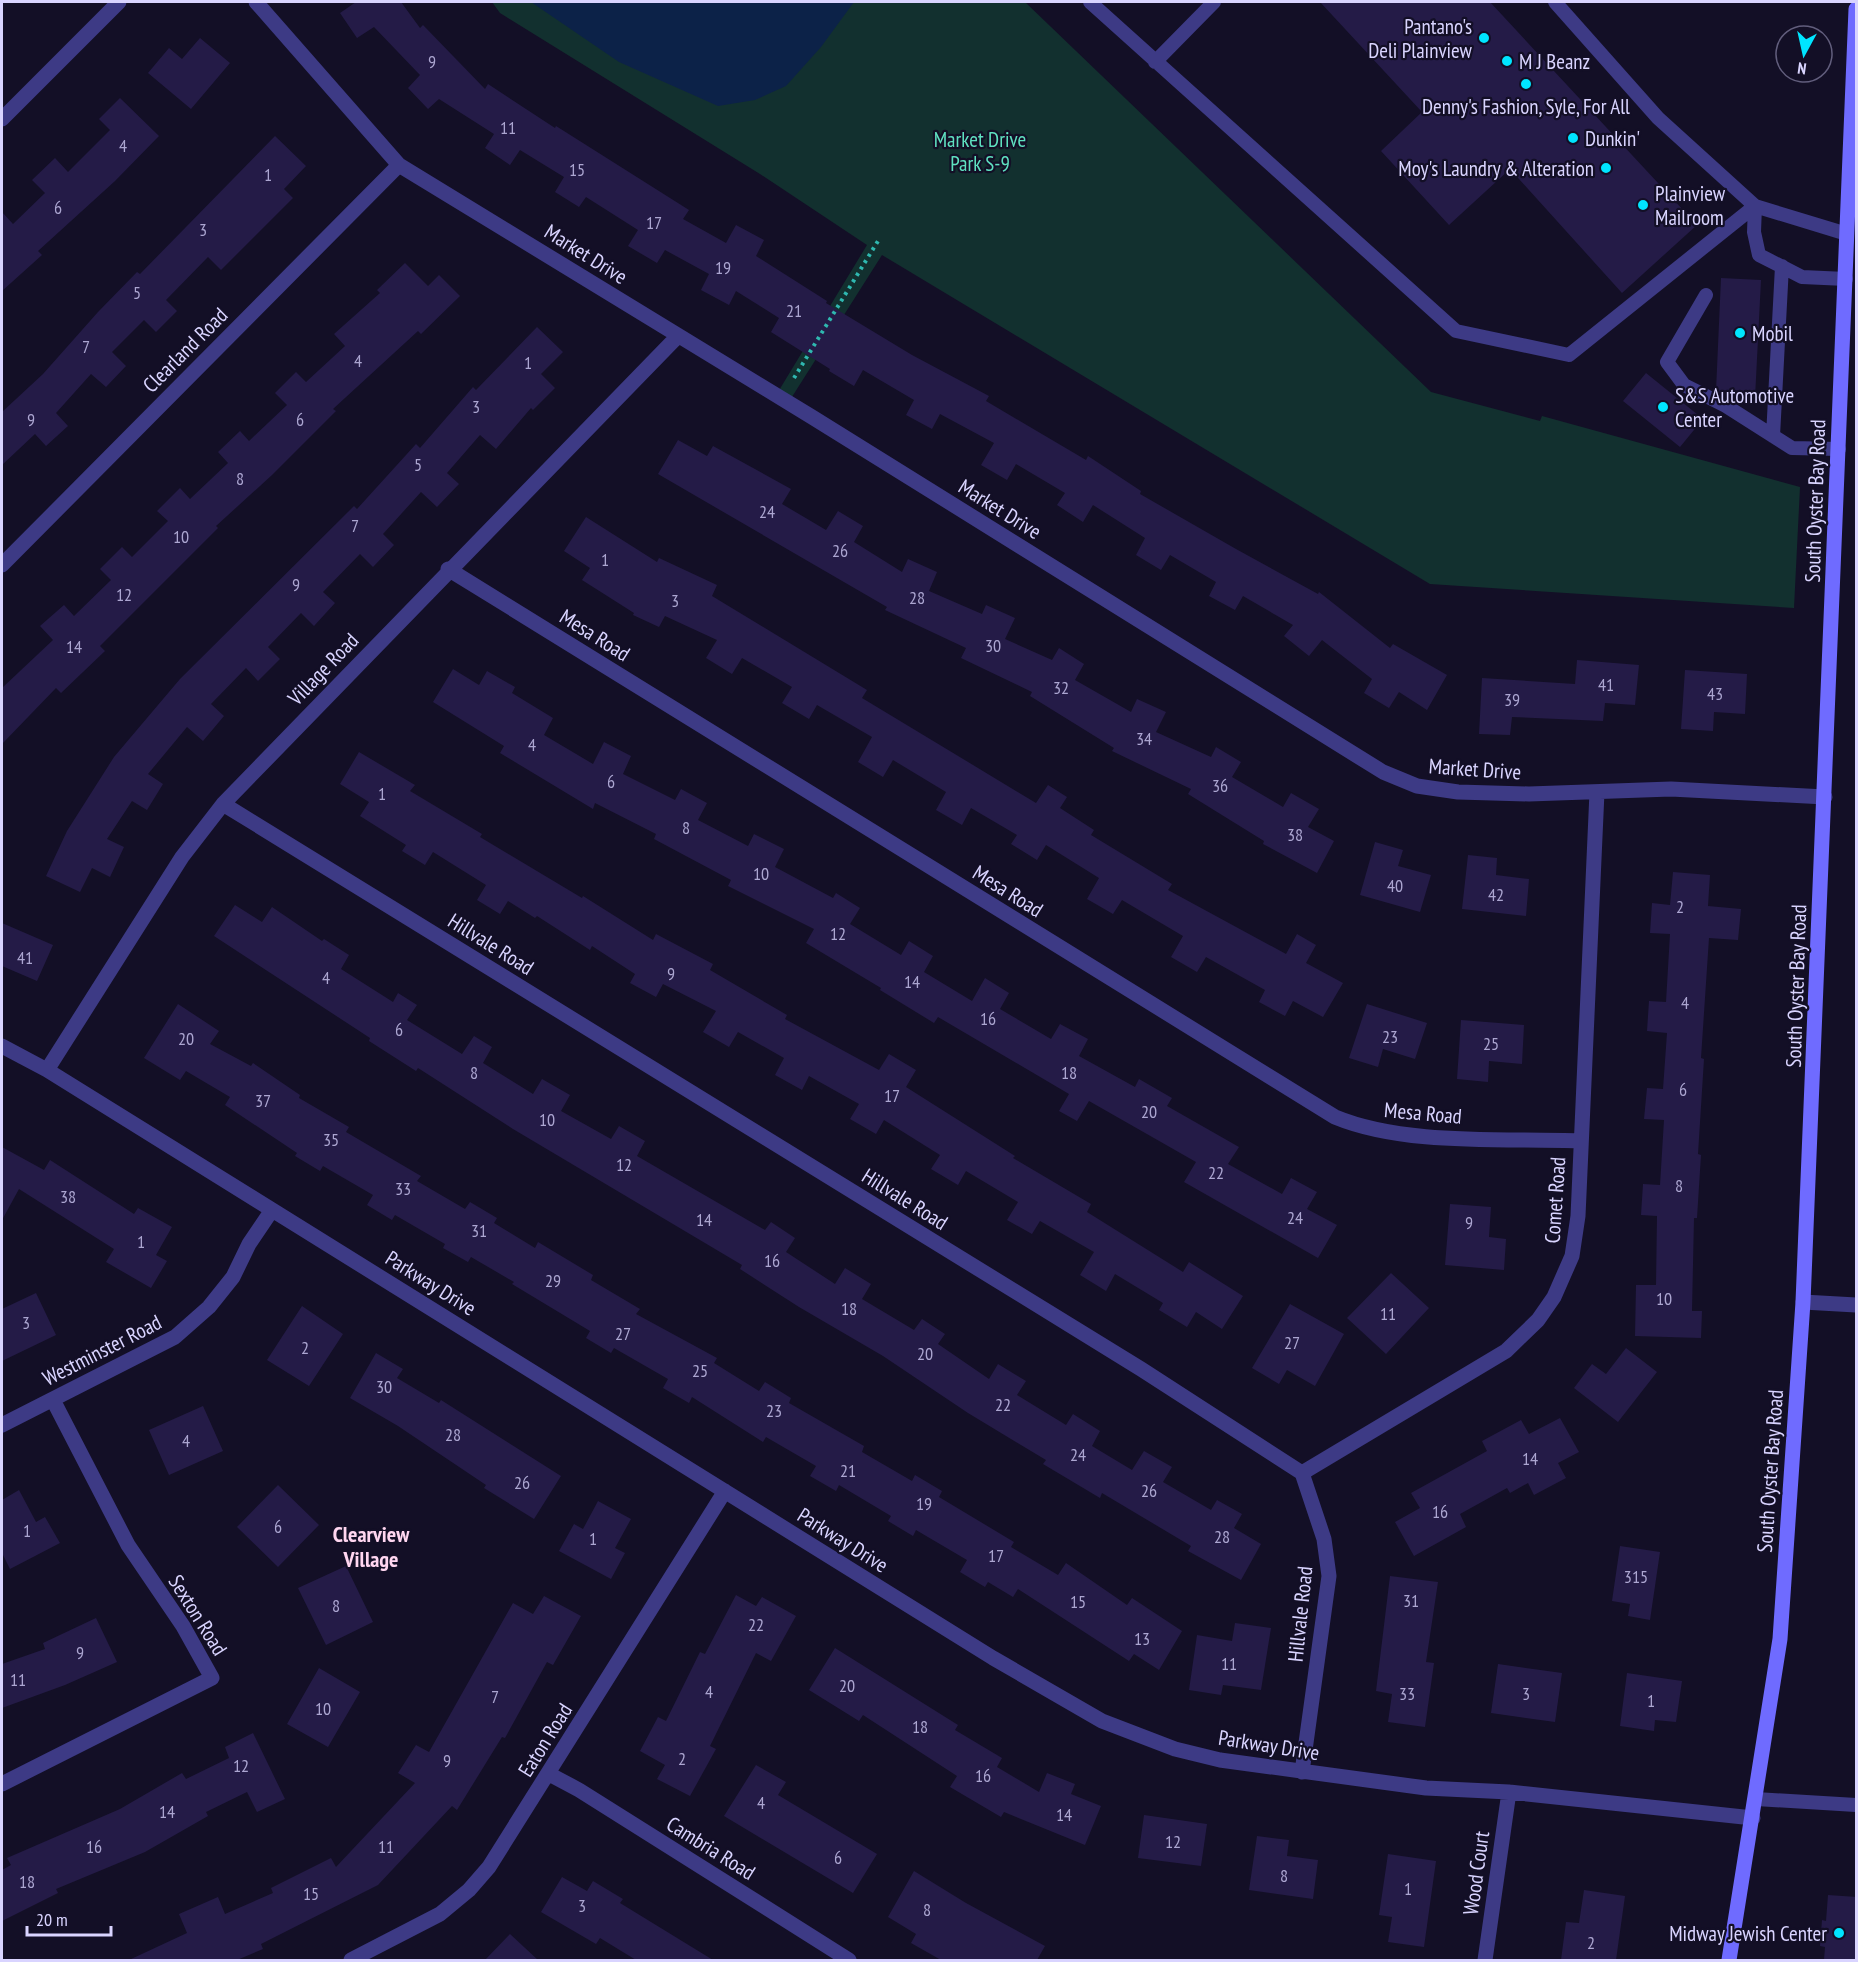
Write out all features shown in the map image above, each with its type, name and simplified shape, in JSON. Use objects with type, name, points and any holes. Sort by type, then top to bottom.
[{"type":"main road","name":"South Oyster Bay Road","points":[[1729,1960],[1756,1799],[1779,1639],[1803,1302],[1857,9]]},
{"type":"street","points":[[2,119],[119,2]]},
{"type":"street","name":"Market Drive","points":[[256,2],[399,165],[480,212],[677,337],[822,423],[1383,772],[1417,786],[1458,792],[1529,794],[1671,789],[1824,797]]},
{"type":"street","name":"Clearland Road","points":[[2,565],[399,165]]},
{"type":"street","name":"Village Road","points":[[47,1070],[182,857],[223,804],[448,569],[677,337]]},
{"type":"street","name":"Mesa Road","points":[[448,569],[1335,1117],[1359,1127],[1409,1136],[1580,1141]]},
{"type":"street","name":"Comet Road","points":[[1302,1473],[1478,1370],[1506,1351],[1538,1320],[1554,1297],[1572,1256],[1578,1216],[1597,792]]},
{"type":"street","name":"Hillvale Road","points":[[223,804],[1131,1363],[1302,1473],[1324,1539],[1329,1576],[1302,1773]]},
{"type":"street","name":"Parkway Drive","points":[[2,1046],[47,1070],[993,1658],[1102,1721],[1175,1749],[1220,1760],[1302,1773],[1426,1788],[1509,1792],[1753,1818]]},
{"type":"street","name":"Westminster Road","points":[[2,1425],[175,1337],[209,1307],[227,1284],[249,1244],[272,1210]]},
{"type":"street","points":[[1803,1302],[1857,1305]]},
{"type":"street","name":"Sexton Road","points":[[2,1784],[212,1678],[183,1626],[128,1545],[53,1400]]},
{"type":"street","name":"Eaton Road","points":[[351,1960],[440,1914],[469,1890],[489,1867],[725,1491]]},
{"type":"street","name":"Cambria Road","points":[[549,1774],[579,1790],[849,1960]]},
{"type":"street","name":"Wood Court","points":[[1485,1960],[1509,1792]]},
{"type":"lane","points":[[1090,2],[1456,331],[1569,355],[1755,206]]},
{"type":"lane","points":[[1155,62],[1214,2]]},
{"type":"lane","points":[[1555,2],[1658,118],[1755,206],[1847,234]]},
{"type":"lane","points":[[1755,206],[1754,232],[1760,255],[1802,277],[1846,279]]},
{"type":"lane","points":[[1773,436],[1782,266]]},
{"type":"lane","points":[[1706,295],[1667,362],[1684,385],[1726,406],[1792,448],[1839,449]]},
{"type":"lane","points":[[1756,1799],[1857,1805]]},
{"type":"path","points":[[794,378],[878,241]]},
{"type":"green space","name":"Market Drive Park S-9","points":[[492,2],[1025,2],[1431,392],[1540,421],[1542,416],[1800,487],[1794,608],[1430,584],[882,255],[790,400],[778,392],[867,245],[760,174],[500,13]]},
{"type":"water","points":[[531,2],[854,2],[821,47],[786,86],[755,100],[718,106],[619,62]]},
{"type":"building","points":[[356,2],[401,2],[420,28],[423,25],[485,89],[488,84],[689,210],[683,219],[726,243],[736,225],[764,240],[756,256],[827,301],[826,303],[912,355],[989,396],[986,401],[1086,460],[1088,456],[1141,491],[1140,494],[1318,594],[1319,592],[1390,648],[1393,644],[1447,675],[1427,710],[1399,692],[1389,708],[1364,693],[1372,679],[1322,640],[1309,656],[1284,636],[1293,625],[1243,596],[1235,610],[1209,596],[1216,582],[1170,555],[1161,570],[1136,555],[1145,538],[1093,505],[1083,522],[1057,505],[1065,493],[1016,464],[1007,480],[981,465],[994,443],[940,414],[932,429],[906,415],[914,400],[863,370],[854,386],[771,332],[779,318],[736,291],[729,305],[701,290],[709,274],[665,250],[657,263],[628,246],[638,230],[586,197],[579,207],[555,192],[564,177],[520,150],[510,165],[485,148],[494,134],[439,99],[428,109],[408,88],[420,75],[374,27],[357,38],[340,13]]},
{"type":"building","points":[[1320,2],[1490,2],[1697,225],[1622,293],[1510,169],[1449,225],[1381,151],[1422,112]]},
{"type":"building","points":[[200,38],[230,63],[191,109],[148,73],[169,48],[182,59]]},
{"type":"building","points":[[120,98],[159,136],[115,181],[38,251],[42,255],[2,291],[2,212],[13,224],[45,193],[32,180],[55,158],[68,172],[110,130],[99,119]]},
{"type":"building","points":[[275,136],[306,166],[284,189],[293,198],[221,270],[208,257],[166,300],[177,311],[156,332],[144,320],[112,352],[126,366],[106,387],[91,374],[56,413],[68,426],[46,446],[35,434],[2,465],[2,412],[43,374],[137,272],[140,274]]},
{"type":"building","points":[[405,263],[428,286],[439,275],[460,296],[421,334],[418,331],[333,409],[336,411],[272,475],[216,526],[218,528],[100,646],[105,651],[61,693],[56,688],[2,744],[2,688],[53,640],[40,626],[64,605],[74,616],[111,580],[100,569],[122,547],[132,557],[168,521],[157,511],[180,488],[190,499],[228,463],[218,452],[240,431],[249,441],[287,405],[275,393],[296,372],[306,382],[345,346],[334,334],[380,293],[377,290]]},
{"type":"building","points":[[1721,278],[1761,280],[1755,398],[1727,396],[1716,391]]},
{"type":"building","points":[[537,327],[563,352],[541,374],[555,388],[533,410],[531,408],[496,449],[480,435],[447,473],[459,484],[437,507],[421,492],[383,534],[394,545],[373,567],[360,554],[323,592],[335,603],[314,626],[301,613],[268,647],[280,659],[258,681],[246,668],[211,704],[224,716],[203,741],[187,727],[148,774],[163,784],[147,810],[132,801],[107,839],[124,847],[110,877],[92,868],[80,892],[46,876],[67,831],[114,757],[180,679],[354,506],[357,509],[416,444],[420,448],[473,387],[476,390]]},
{"type":"building","points":[[1646,373],[1703,419],[1680,447],[1623,401]]},
{"type":"building","points":[[678,440],[707,456],[713,446],[791,489],[782,504],[826,530],[838,511],[863,526],[854,542],[902,572],[908,559],[937,572],[929,591],[982,614],[986,605],[1015,618],[1005,639],[1052,660],[1059,648],[1084,664],[1075,680],[1131,712],[1137,699],[1166,712],[1156,732],[1211,757],[1216,747],[1241,762],[1232,777],[1283,807],[1291,793],[1319,809],[1308,827],[1334,841],[1317,873],[1263,844],[1264,841],[1188,794],[1191,789],[1112,751],[1114,748],[1030,696],[1032,692],[961,658],[966,648],[885,610],[887,607],[658,474]]},
{"type":"building","points":[[586,517],[657,562],[659,558],[717,585],[712,596],[867,690],[862,698],[1036,803],[1048,785],[1067,797],[1060,808],[1094,830],[1091,835],[1172,884],[1168,890],[1286,954],[1297,934],[1316,945],[1306,963],[1343,983],[1323,1017],[1293,1001],[1285,1016],[1259,1002],[1265,990],[1206,957],[1197,972],[1171,957],[1183,936],[1122,900],[1113,914],[1087,899],[1099,878],[1046,845],[1037,860],[1011,844],[1017,835],[971,808],[962,825],[936,810],[946,792],[893,760],[883,777],[858,762],[872,737],[817,705],[809,719],[782,703],[792,687],[742,658],[732,674],[706,658],[717,640],[665,616],[659,627],[633,615],[634,613],[582,580],[590,568],[564,551]]},
{"type":"building","points":[[1577,660],[1639,665],[1635,705],[1605,703],[1603,721],[1512,717],[1510,735],[1479,734],[1482,678],[1575,684]]},
{"type":"building","points":[[453,669],[479,685],[487,671],[515,687],[512,693],[553,718],[544,735],[593,764],[604,742],[631,756],[623,774],[675,800],[681,789],[707,803],[698,820],[748,846],[754,834],[784,849],[775,867],[833,898],[836,893],[860,908],[850,924],[901,955],[909,941],[933,956],[924,972],[972,1001],[985,978],[1009,993],[1000,1009],[1051,1039],[1060,1024],[1088,1039],[1079,1056],[1135,1087],[1139,1079],[1172,1098],[1167,1106],[1239,1147],[1228,1164],[1282,1194],[1291,1178],[1317,1192],[1307,1209],[1337,1225],[1318,1258],[1184,1182],[1196,1162],[1089,1101],[1077,1121],[1059,1111],[1069,1094],[938,1017],[934,1023],[806,943],[814,929],[728,886],[731,880],[654,839],[656,834],[595,803],[593,809],[500,753],[504,746],[433,702]]},
{"type":"building","points":[[1685,670],[1747,674],[1745,714],[1714,712],[1713,731],[1681,729]]},
{"type":"building","points":[[359,752],[415,785],[410,791],[482,834],[480,837],[582,898],[583,896],[653,940],[656,934],[713,964],[710,970],[787,1015],[785,1019],[879,1070],[889,1054],[916,1070],[906,1087],[1015,1156],[1013,1158],[1091,1204],[1087,1212],[1183,1272],[1189,1262],[1243,1296],[1222,1329],[1196,1312],[1187,1327],[1159,1310],[1163,1303],[1115,1274],[1106,1291],[1080,1275],[1094,1252],[1040,1221],[1032,1234],[1007,1220],[1018,1202],[966,1171],[958,1185],[931,1169],[940,1155],[884,1120],[876,1134],[850,1119],[859,1104],[809,1076],[802,1090],[775,1075],[784,1058],[738,1032],[729,1047],[703,1032],[716,1011],[663,984],[656,997],[630,983],[635,974],[592,946],[590,950],[537,916],[535,918],[508,901],[500,914],[477,900],[486,885],[433,852],[425,865],[402,851],[406,845],[360,816],[369,802],[340,784]]},
{"type":"building","points":[[1375,842],[1403,850],[1398,866],[1431,875],[1420,912],[1360,895]]},
{"type":"building","points":[[1468,855],[1497,858],[1496,875],[1529,879],[1526,916],[1462,909]]},
{"type":"building","points":[[1673,872],[1710,875],[1708,906],[1741,909],[1738,940],[1709,938],[1701,1058],[1704,1059],[1698,1154],[1701,1155],[1697,1218],[1694,1218],[1692,1311],[1702,1311],[1701,1338],[1635,1336],[1636,1285],[1656,1285],[1657,1216],[1641,1215],[1643,1184],[1660,1185],[1664,1120],[1644,1119],[1647,1088],[1663,1089],[1667,1033],[1647,1031],[1649,1001],[1666,1002],[1670,934],[1650,933],[1652,903],[1670,905]]},
{"type":"building","points":[[235,905],[262,922],[272,907],[322,941],[324,939],[349,955],[341,969],[393,1002],[398,993],[417,1005],[407,1020],[462,1054],[474,1036],[492,1047],[483,1063],[533,1094],[542,1079],[570,1095],[561,1111],[611,1139],[619,1126],[645,1141],[637,1156],[765,1230],[771,1222],[795,1238],[786,1252],[835,1284],[845,1268],[871,1284],[862,1299],[914,1330],[922,1319],[945,1334],[938,1344],[989,1379],[998,1364],[1026,1381],[1017,1395],[1066,1425],[1073,1414],[1100,1431],[1092,1446],[1132,1470],[1144,1451],[1172,1467],[1163,1482],[1211,1510],[1217,1500],[1242,1514],[1234,1528],[1261,1544],[1241,1580],[1188,1551],[1191,1546],[1102,1493],[1100,1498],[1043,1464],[1046,1460],[968,1413],[883,1356],[799,1307],[740,1269],[742,1265],[513,1129],[418,1068],[416,1071],[369,1041],[370,1038],[214,936]]},
{"type":"building","points":[[2,923],[53,945],[37,981],[2,966]]},
{"type":"building","points":[[178,1004],[219,1031],[210,1044],[251,1066],[253,1063],[300,1095],[299,1098],[349,1127],[346,1132],[421,1176],[417,1181],[465,1209],[470,1202],[497,1218],[494,1223],[535,1248],[538,1242],[593,1275],[591,1280],[640,1309],[636,1314],[717,1358],[714,1363],[759,1391],[765,1382],[791,1398],[789,1403],[864,1446],[862,1452],[912,1481],[915,1475],[942,1491],[939,1497],[1014,1542],[1011,1547],[1058,1575],[1066,1563],[1127,1605],[1132,1598],[1182,1631],[1159,1670],[1134,1654],[1129,1661],[1018,1589],[1013,1597],[988,1582],[985,1587],[960,1572],[967,1560],[916,1530],[913,1536],[888,1521],[891,1516],[839,1485],[836,1491],[810,1476],[816,1466],[766,1437],[763,1442],[692,1397],[689,1403],[663,1388],[668,1379],[614,1348],[611,1353],[586,1338],[590,1331],[512,1284],[514,1282],[471,1257],[468,1262],[443,1248],[445,1244],[395,1215],[392,1220],[367,1205],[373,1195],[323,1166],[320,1171],[295,1156],[297,1153],[225,1105],[230,1097],[186,1071],[180,1080],[144,1058]]},
{"type":"building","points":[[1367,1004],[1427,1023],[1415,1059],[1383,1049],[1378,1067],[1349,1058]]},
{"type":"building","points":[[1461,1020],[1524,1025],[1522,1064],[1489,1061],[1488,1082],[1457,1079]]},
{"type":"building","points":[[2,1147],[44,1170],[50,1160],[134,1214],[138,1208],[172,1227],[156,1255],[167,1261],[151,1288],[106,1262],[114,1249],[19,1189],[2,1220]]},
{"type":"building","points":[[1450,1204],[1491,1207],[1489,1237],[1506,1239],[1504,1270],[1445,1265]]},
{"type":"building","points":[[1391,1273],[1429,1308],[1386,1354],[1347,1318]]},
{"type":"building","points":[[36,1293],[56,1335],[2,1361],[2,1309]]},
{"type":"building","points":[[1290,1304],[1344,1334],[1315,1386],[1287,1370],[1279,1384],[1252,1368]]},
{"type":"building","points":[[302,1306],[343,1334],[309,1386],[267,1360]]},
{"type":"building","points":[[1626,1348],[1657,1372],[1618,1422],[1574,1388],[1592,1364],[1606,1374]]},
{"type":"building","points":[[376,1353],[403,1369],[397,1378],[439,1403],[441,1400],[561,1476],[534,1519],[484,1488],[486,1485],[398,1426],[350,1398]]},
{"type":"building","points":[[203,1406],[223,1451],[169,1475],[149,1430]]},
{"type":"building","points":[[1560,1418],[1579,1452],[1558,1463],[1566,1478],[1534,1495],[1528,1483],[1510,1493],[1507,1488],[1460,1514],[1466,1527],[1414,1556],[1395,1522],[1420,1508],[1411,1493],[1487,1451],[1482,1441],[1521,1420],[1529,1434]]},
{"type":"building","points":[[278,1485],[319,1525],[278,1567],[237,1527]]},
{"type":"building","points":[[19,1490],[36,1522],[45,1517],[60,1543],[10,1569],[2,1553],[2,1500]]},
{"type":"building","points":[[598,1501],[631,1519],[615,1548],[625,1553],[611,1579],[559,1551],[574,1524],[583,1529]]},
{"type":"building","points":[[1620,1546],[1660,1552],[1650,1620],[1628,1616],[1630,1604],[1612,1601]]},
{"type":"building","points":[[346,1566],[373,1622],[326,1645],[298,1588]]},
{"type":"building","points":[[1390,1576],[1438,1582],[1426,1662],[1434,1663],[1425,1727],[1388,1722],[1392,1694],[1376,1691]]},
{"type":"building","points":[[736,1595],[756,1606],[762,1597],[796,1616],[771,1661],[756,1653],[710,1746],[716,1749],[690,1796],[657,1779],[665,1765],[640,1751],[658,1717],[666,1721],[700,1652],[705,1654]]},
{"type":"building","points":[[544,1596],[581,1616],[553,1665],[547,1662],[505,1738],[502,1737],[457,1810],[452,1806],[378,1885],[261,1944],[263,1949],[237,1960],[129,1960],[187,1933],[179,1914],[218,1897],[225,1914],[273,1893],[271,1888],[331,1858],[336,1867],[415,1783],[398,1773],[416,1745],[429,1752],[513,1603],[533,1614]]},
{"type":"building","points":[[96,1618],[117,1662],[65,1685],[2,1708],[2,1664],[45,1649],[43,1643]]},
{"type":"building","points":[[1235,1623],[1271,1628],[1261,1690],[1223,1685],[1221,1695],[1189,1690],[1197,1635],[1232,1641]]},
{"type":"building","points":[[835,1648],[958,1725],[955,1730],[1002,1758],[997,1767],[1039,1792],[1047,1773],[1075,1784],[1071,1794],[1101,1806],[1085,1845],[1004,1812],[1001,1817],[950,1787],[957,1776],[863,1715],[859,1721],[809,1690]]},
{"type":"building","points":[[1498,1664],[1562,1673],[1555,1722],[1491,1713]]},
{"type":"building","points":[[319,1668],[360,1692],[328,1747],[287,1724]]},
{"type":"building","points":[[1627,1673],[1682,1681],[1676,1722],[1655,1720],[1654,1731],[1620,1726]]},
{"type":"building","points":[[253,1733],[285,1799],[257,1812],[247,1792],[206,1812],[208,1816],[145,1852],[56,1889],[58,1893],[2,1921],[2,1870],[11,1865],[7,1858],[120,1809],[182,1773],[186,1779],[229,1758],[225,1747]]},
{"type":"building","points":[[756,1765],[786,1782],[778,1795],[877,1854],[853,1893],[724,1816]]},
{"type":"building","points":[[1144,1815],[1207,1824],[1201,1866],[1138,1858]]},
{"type":"building","points":[[1257,1836],[1289,1840],[1287,1856],[1318,1860],[1313,1899],[1249,1890]]},
{"type":"building","points":[[1388,1854],[1436,1861],[1424,1947],[1388,1942],[1392,1917],[1379,1915]]},
{"type":"building","points":[[914,1871],[966,1903],[1045,1946],[1037,1960],[941,1960],[911,1943],[916,1934],[888,1917]]},
{"type":"building","points":[[562,1877],[587,1891],[593,1881],[623,1899],[620,1903],[713,1960],[636,1960],[600,1938],[596,1944],[541,1912]]},
{"type":"building","points":[[1584,1890],[1625,1896],[1616,1960],[1561,1960],[1566,1922],[1579,1923]]},
{"type":"building","name":"Midway Jewish Center","points":[[1828,1895],[1857,1897],[1857,1960],[1824,1960],[1825,1947],[1820,1946],[1822,1920],[1826,1921]]},
{"type":"building","points":[[510,1934],[538,1960],[485,1960]]},
{"type":"place","name":"Pantano's Deli Plainview","points":[[1484,38]]},
{"type":"place","name":"M J Beanz","points":[[1507,61]]},
{"type":"place","name":"Denny's Fashion, Syle, For All","points":[[1526,84]]},
{"type":"place","name":"Dunkin'","points":[[1573,138]]},
{"type":"place","name":"Moy's Laundry & Alteration","points":[[1606,168]]},
{"type":"place","name":"Plainview Mailroom","points":[[1643,205]]},
{"type":"place","name":"Mobil","points":[[1740,333]]},
{"type":"place","name":"S&S Automotive Center","points":[[1663,407]]},
{"type":"place","name":"Midway Jewish Center","points":[[1839,1933]]},
{"type":"district","name":"Clearview Village","points":[[371,1546]]}]
